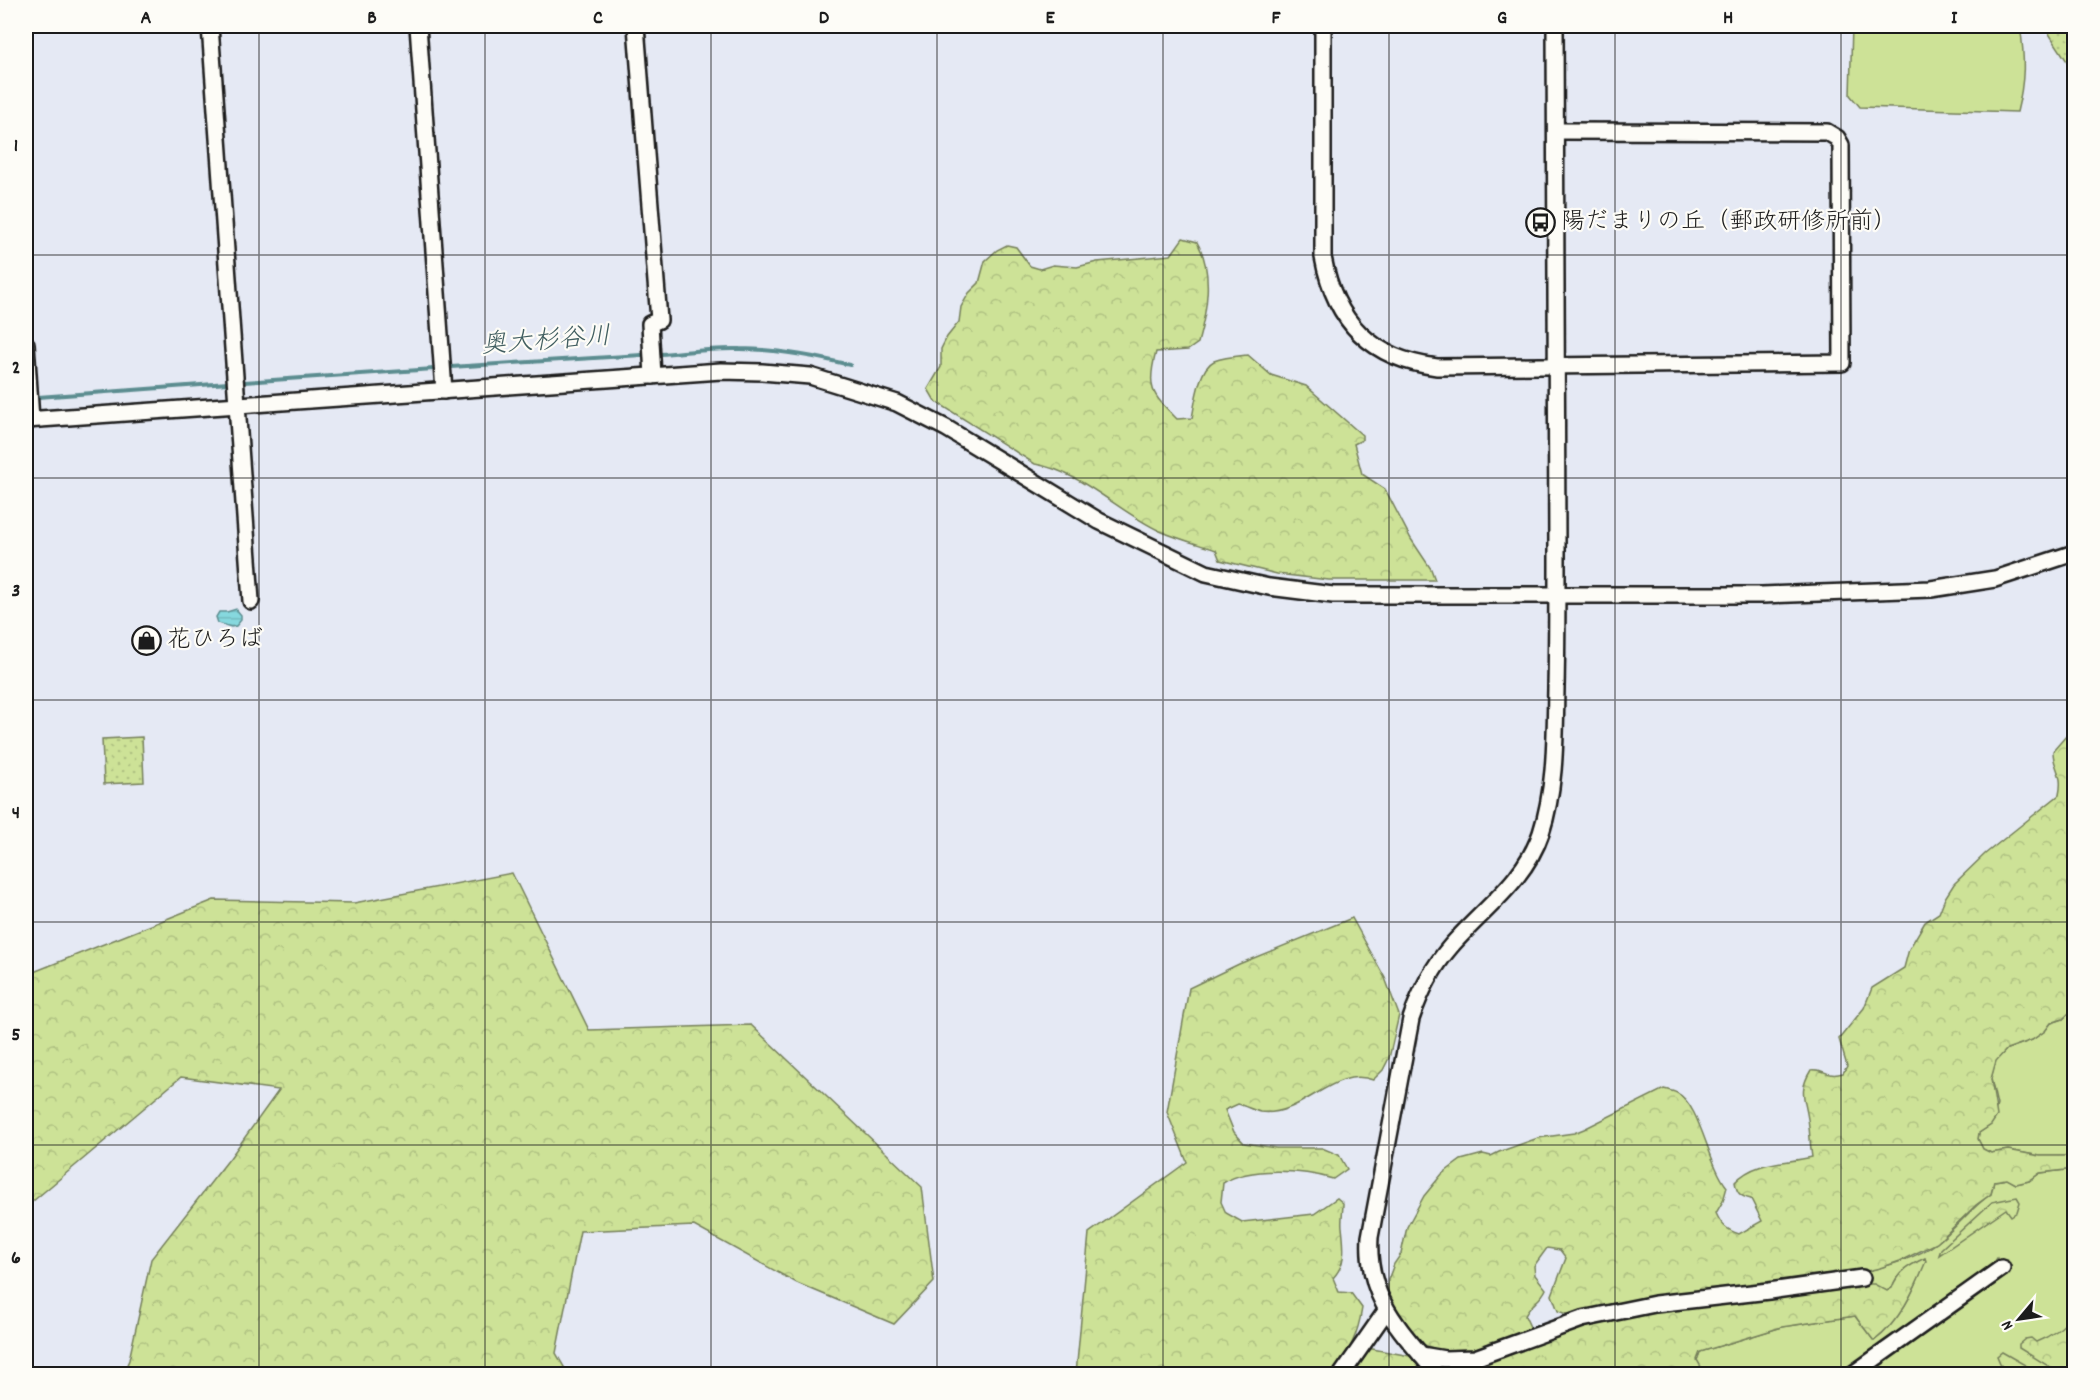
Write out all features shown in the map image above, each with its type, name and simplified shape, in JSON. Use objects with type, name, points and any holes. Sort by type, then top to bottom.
[{"type":"street","points":[[210,26],[251,601]]},
{"type":"street","points":[[418,26],[444,391]]},
{"type":"street","points":[[636,26],[659,320],[650,324],[653,376]]},
{"type":"street","points":[[1323,26],[1323,257],[1327,278],[1341,312],[1368,340],[1390,354],[1419,364],[1437,366],[1842,363],[1841,145],[1837,138],[1827,132],[1556,130]]},
{"type":"street","points":[[1437,1374],[1386,1311],[1377,1293],[1369,1257],[1370,1237],[1411,1019],[1418,998],[1435,966],[1509,887],[1529,859],[1541,834],[1550,797],[1553,767],[1557,596],[1555,26]]},
{"type":"street","points":[[26,344],[28,420],[722,371],[810,376],[897,403],[946,428],[1099,521],[1206,573],[1269,587],[1333,595],[1762,595],[1931,589],[1995,579],[2074,553]]},
{"type":"street","points":[[1853,1374],[2002,1268]]},
{"type":"street","points":[[1421,1355],[1445,1359],[1475,1358],[1582,1319],[1655,1304],[1769,1292],[1862,1278]]},
{"type":"street","points":[[1342,1374],[1386,1311]]},
{"type":"green space","points":[[1852,26],[2020,26],[2023,69],[2022,90],[2017,112],[1860,107],[1850,95]]},
{"type":"green space","points":[[2044,26],[2074,26],[2074,72]]},
{"type":"green space","points":[[1183,238],[1197,242],[1206,266],[1207,292],[1204,318],[1198,343],[1188,350],[1156,352],[1152,383],[1157,397],[1177,419],[1192,418],[1198,386],[1209,365],[1214,361],[1248,355],[1271,375],[1306,386],[1362,435],[1362,440],[1354,444],[1362,474],[1385,489],[1435,580],[1329,580],[1277,574],[1220,560],[1216,550],[1167,534],[1144,523],[1084,483],[1052,468],[1035,464],[935,401],[928,389],[941,367],[941,349],[959,322],[961,307],[969,293],[979,283],[985,261],[997,250],[1007,245],[1016,247],[1030,266],[1040,269],[1053,265],[1077,267],[1097,262],[1171,255]]},
{"type":"green space","points":[[2074,727],[2074,1008],[2063,1019],[2051,1023],[2045,1031],[2032,1040],[2007,1049],[1996,1061],[1991,1079],[1997,1116],[1991,1125],[1979,1133],[1978,1139],[1983,1149],[1991,1153],[2008,1150],[2040,1156],[2074,1156],[2074,1169],[2040,1173],[2029,1181],[2016,1184],[2007,1179],[1994,1181],[1991,1194],[1976,1205],[1937,1243],[1900,1261],[1863,1272],[1651,1299],[1569,1315],[1558,1311],[1552,1295],[1566,1258],[1560,1250],[1547,1248],[1534,1266],[1535,1275],[1546,1289],[1525,1316],[1531,1329],[1530,1332],[1477,1352],[1443,1352],[1422,1344],[1395,1310],[1388,1296],[1388,1280],[1401,1254],[1407,1227],[1424,1196],[1442,1174],[1461,1160],[1483,1154],[1491,1156],[1538,1138],[1574,1133],[1664,1089],[1677,1093],[1692,1109],[1714,1164],[1727,1187],[1716,1213],[1722,1224],[1739,1234],[1762,1221],[1751,1199],[1739,1194],[1735,1182],[1761,1166],[1812,1157],[1804,1094],[1807,1077],[1811,1070],[1820,1070],[1829,1074],[1843,1073],[1847,1066],[1839,1039],[1864,1008],[1872,988],[1904,968],[1909,949],[1925,922],[1939,913],[1954,884],[1985,854],[2059,795],[2060,781],[2053,751]]},
{"type":"green space","points":[[142,737],[144,782],[104,784],[102,739]]},
{"type":"green space","points":[[512,873],[589,1030],[751,1025],[922,1187],[934,1282],[894,1324],[797,1283],[694,1226],[580,1231],[556,1353],[568,1374],[123,1374],[129,1360],[151,1259],[230,1158],[279,1090],[181,1077],[26,1207],[26,975],[214,900],[354,903]]},
{"type":"green space","points":[[1352,918],[1385,978],[1399,1015],[1389,1058],[1383,1070],[1373,1080],[1358,1077],[1345,1080],[1331,1085],[1304,1101],[1276,1112],[1260,1112],[1238,1104],[1225,1110],[1234,1132],[1244,1143],[1276,1148],[1322,1148],[1339,1155],[1347,1169],[1333,1179],[1307,1173],[1277,1171],[1247,1174],[1223,1183],[1221,1202],[1226,1213],[1242,1222],[1314,1214],[1337,1198],[1343,1203],[1344,1254],[1341,1267],[1333,1278],[1339,1292],[1351,1293],[1362,1308],[1358,1327],[1348,1351],[1332,1374],[1076,1374],[1089,1233],[1187,1162],[1167,1112],[1189,988],[1239,964]]},
{"type":"green space","points":[[2074,1008],[2074,1156],[2040,1156],[2008,1150],[1991,1153],[1983,1149],[1978,1139],[1979,1133],[1991,1125],[1997,1105],[1991,1079],[1995,1061],[2007,1049],[2032,1040],[2045,1031],[2051,1023],[2063,1019]]},
{"type":"green space","points":[[2074,1169],[2074,1374],[1866,1374],[2005,1274],[1997,1258],[1993,1264],[1841,1374],[1705,1374],[1697,1360],[1700,1352],[1782,1327],[1855,1316],[1874,1341],[1906,1304],[1925,1259],[1905,1270],[1894,1282],[1892,1288],[1887,1291],[1864,1284],[1863,1272],[1902,1261],[1930,1248],[1991,1194],[1994,1181],[2008,1179],[2016,1184],[2029,1181],[2040,1173]]},
{"type":"green space","points":[[2017,1197],[2020,1202],[2017,1212],[2011,1216],[2006,1209],[1939,1255],[1941,1249],[1992,1202]]},
{"type":"green space","points":[[1925,1258],[1926,1261],[1911,1294],[1899,1315],[1874,1341],[1855,1316],[1782,1327],[1700,1352],[1697,1360],[1705,1374],[1446,1374],[1437,1364],[1462,1367],[1479,1364],[1585,1325],[1657,1311],[1864,1284],[1874,1284],[1887,1291],[1892,1288],[1894,1282],[1905,1270]]},
{"type":"green space","points":[[2073,1313],[2074,1374],[2061,1374],[2019,1348],[2019,1344],[2025,1339],[2031,1338],[2036,1342],[2052,1334],[2067,1322]]},
{"type":"green space","points":[[1367,1348],[1410,1356],[1428,1374],[1349,1374]]},
{"type":"green space","points":[[2002,1352],[2041,1374],[1997,1374],[2003,1370],[1997,1356]]},
{"type":"water","points":[[236,609],[241,615],[241,620],[236,626],[231,627],[218,623],[216,617],[219,612]]},
{"type":"waterway","name":"奥大杉谷川","points":[[661,354],[720,349],[754,349],[796,354],[850,365]]},
{"type":"waterway","name":"奥大杉谷川","points":[[451,367],[642,355]]},
{"type":"waterway","name":"奥大杉谷川","points":[[244,382],[434,369]]},
{"type":"waterway","name":"奥大杉谷川","points":[[38,397],[228,383]]},
{"type":"place","name":"陽だまりの丘（郵政研修所前）","points":[[1540,223]]},
{"type":"place","name":"花ひろば","points":[[146,641]]}]
